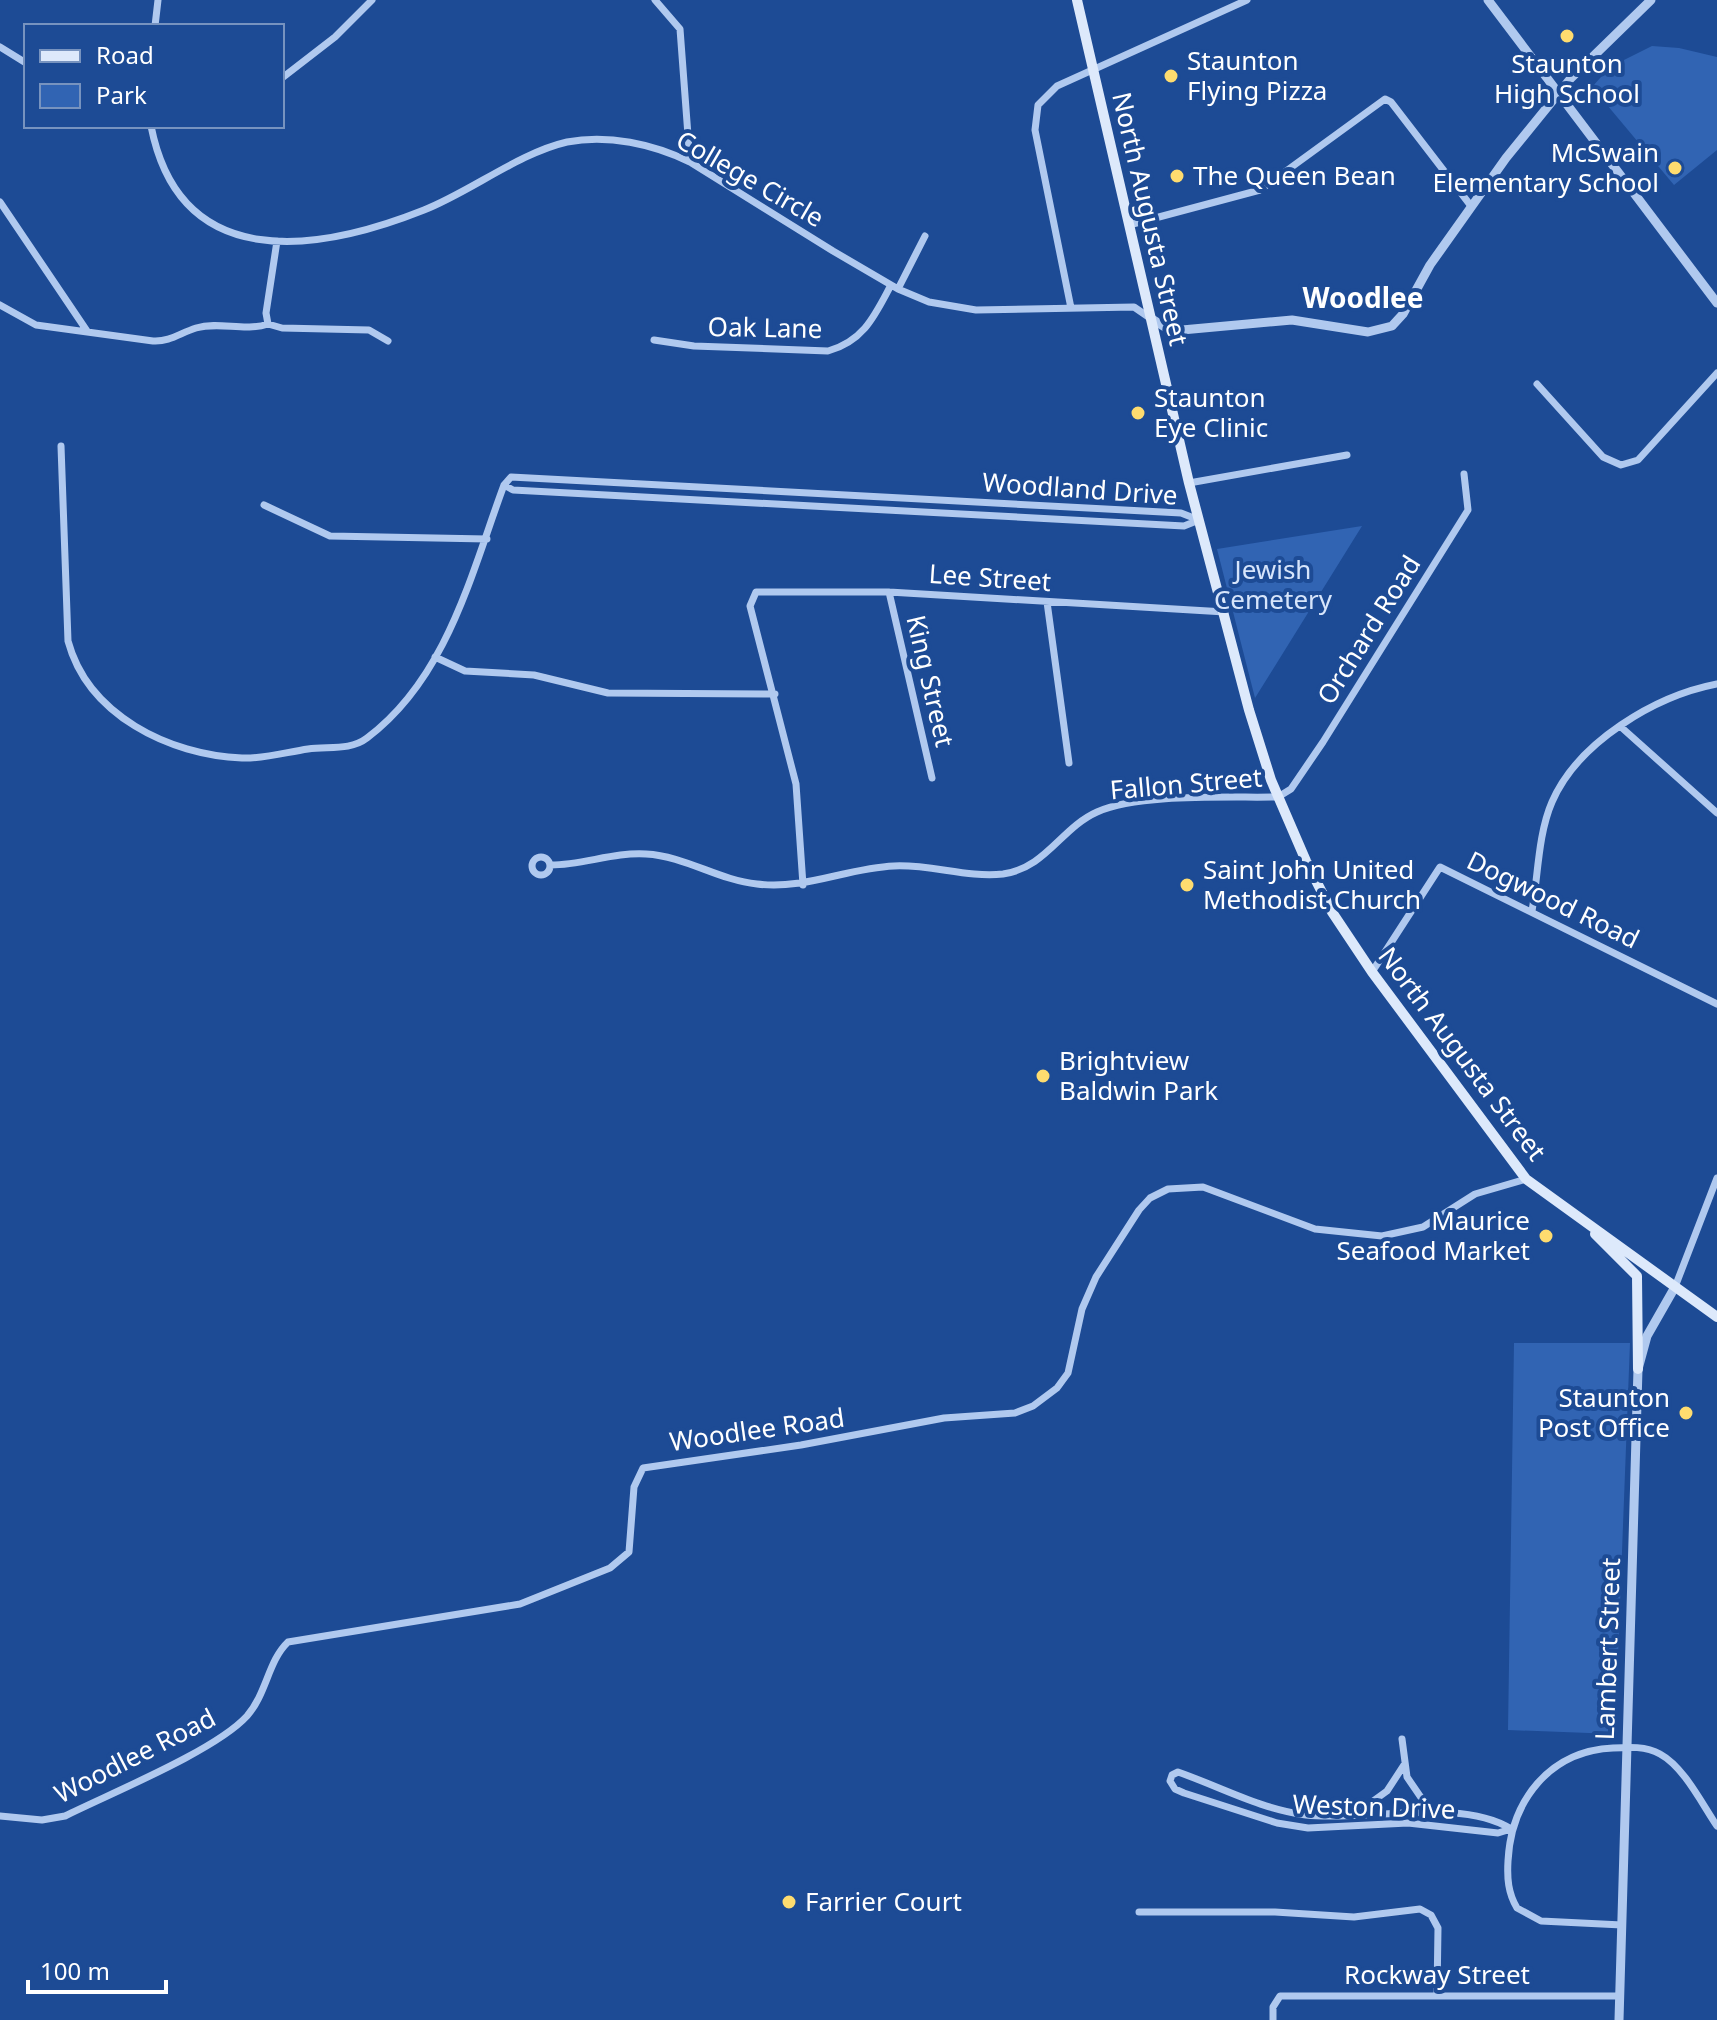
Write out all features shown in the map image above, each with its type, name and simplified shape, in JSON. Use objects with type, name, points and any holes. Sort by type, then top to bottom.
[{"type":"main road","name":"North Augusta Street","points":[[1077,0],[1189,483],[1256,736],[1278,797],[1332,912],[1372,972],[1526,1179],[1717,1317]]},
{"type":"main road","points":[[1573,1213],[1637,1276],[1638,1369]]},
{"type":"street","points":[[155,24],[158,0]]},
{"type":"street","points":[[284,76],[335,37],[372,0]]},
{"type":"street","points":[[655,0],[680,29],[690,162]]},
{"type":"street","points":[[1071,308],[1035,117],[1040,102],[1052,89],[1247,0]]},
{"type":"street","points":[[1488,0],[1717,303]]},
{"type":"street","points":[[1152,319],[1171,331],[1292,320],[1368,332],[1384,330],[1403,314],[1430,265],[1471,206],[1558,95],[1580,68],[1651,0]]},
{"type":"street","points":[[0,47],[24,62]]},
{"type":"street","points":[[1129,225],[1260,190],[1382,100],[1391,102],[1471,206]]},
{"type":"street","name":"College Circle","points":[[152,128],[168,179],[195,214],[235,235],[303,241],[409,215],[566,142],[618,141],[667,151],[690,162],[895,287],[929,302],[966,309],[1134,307],[1152,319]]},
{"type":"street","points":[[0,202],[87,331]]},
{"type":"street","name":"Oak Lane","points":[[654,340],[694,346],[828,351],[849,343],[867,329],[925,236]]},
{"type":"street","points":[[268,324],[266,313],[277,241]]},
{"type":"street","points":[[0,305],[36,325],[162,342],[200,327],[253,329],[268,324],[282,328],[369,330],[388,341]]},
{"type":"street","points":[[1537,384],[1603,457],[1621,465],[1638,460],[1717,373]]},
{"type":"street","points":[[61,446],[68,641],[74,664],[86,685],[101,703],[152,735],[191,748],[240,758],[356,745],[402,704],[435,657],[472,581],[504,485]]},
{"type":"street","points":[[1189,483],[1347,455]]},
{"type":"street","name":"Orchard Road","points":[[1278,797],[1291,789],[1315,754],[1468,510],[1464,474]]},
{"type":"street","name":"Woodland Drive","points":[[511,477],[1181,513],[1199,520],[1184,526],[937,515],[513,490],[504,485],[511,477]]},
{"type":"street","points":[[264,505],[330,536],[487,539]]},
{"type":"street","name":"Lee Street","points":[[775,694],[750,606],[754,593],[763,589],[889,592],[1225,612]]},
{"type":"street","name":"King Street","points":[[889,592],[932,778]]},
{"type":"street","points":[[1047,602],[1069,763]]},
{"type":"street","points":[[435,657],[465,671],[534,675],[608,693],[775,694],[797,794],[803,885]]},
{"type":"street","points":[[1532,911],[1552,801],[1577,764],[1621,727],[1667,701],[1717,684]]},
{"type":"street","points":[[1621,727],[1717,813]]},
{"type":"street","name":"Fallon Street","points":[[551,865],[650,854],[680,860],[736,881],[803,885],[895,866],[1005,873],[1042,858],[1083,820],[1107,808],[1150,802],[1278,797]]},
{"type":"street","name":"Dogwood Road","points":[[1372,972],[1440,867],[1717,1004]]},
{"type":"street","points":[[1675,1287],[1717,1178]]},
{"type":"street","name":"Woodlee Road","points":[[0,1816],[60,1818],[208,1745],[247,1715],[266,1688],[276,1655],[294,1640],[520,1604],[610,1568],[629,1552],[634,1487],[643,1468],[801,1445],[944,1418],[1015,1413],[1033,1406],[1064,1380],[1072,1363],[1082,1309],[1096,1277],[1139,1210],[1157,1193],[1176,1187],[1203,1187],[1315,1229],[1382,1236],[1423,1227],[1475,1194],[1526,1179]]},
{"type":"street","name":"Lambert Street","points":[[1619,2020],[1638,1369],[1647,1336],[1675,1287]]},
{"type":"street","points":[[1402,1739],[1412,1787],[1433,1813],[1432,1825]]},
{"type":"street","points":[[1622,1925],[1541,1921],[1522,1912],[1511,1896],[1508,1881],[1511,1829],[1526,1795],[1553,1768],[1590,1751],[1627,1747],[1645,1749],[1665,1757],[1717,1826]]},
{"type":"street","points":[[1353,1814],[1387,1791],[1405,1763]]},
{"type":"street","name":"Weston Drive","points":[[1174,1773],[1182,1773],[1221,1791],[1285,1812],[1310,1816],[1433,1813],[1498,1821],[1511,1829],[1498,1833],[1388,1822],[1322,1829],[1291,1826],[1184,1793],[1175,1789],[1170,1778],[1174,1773]]},
{"type":"street","points":[[1139,1912],[1275,1912],[1354,1917],[1420,1909],[1433,1917],[1439,1931],[1437,1994]]},
{"type":"street","name":"Rockway Street","points":[[1273,2020],[1273,2007],[1280,1996],[1620,1996]]},
{"type":"green space","points":[[1652,46],[1679,48],[1717,57],[1717,150],[1674,185],[1592,87],[1610,67]]},
{"type":"green space","name":"Jewish Cemetery","points":[[1362,526],[1255,698],[1217,549]]},
{"type":"green space","points":[[1514,1343],[1630,1343],[1615,1734],[1508,1730]]},
{"type":"place","name":"Staunton High School","points":[[1567,36]]},
{"type":"place","name":"Staunton Flying Pizza","points":[[1171,76]]},
{"type":"place","name":"McSwain Elementary School","points":[[1675,168]]},
{"type":"place","name":"The Queen Bean","points":[[1177,176]]},
{"type":"place","name":"Staunton Eye Clinic","points":[[1138,413]]},
{"type":"place","name":"Saint John United Methodist Church","points":[[1187,885]]},
{"type":"place","name":"Brightview Baldwin Park","points":[[1043,1076]]},
{"type":"place","name":"Maurice Seafood Market","points":[[1546,1236]]},
{"type":"place","name":"Staunton Post Office","points":[[1686,1413]]},
{"type":"place","name":"Farrier Court","points":[[789,1902]]},
{"type":"district","name":"Woodlee","points":[[1363,298]]}]
